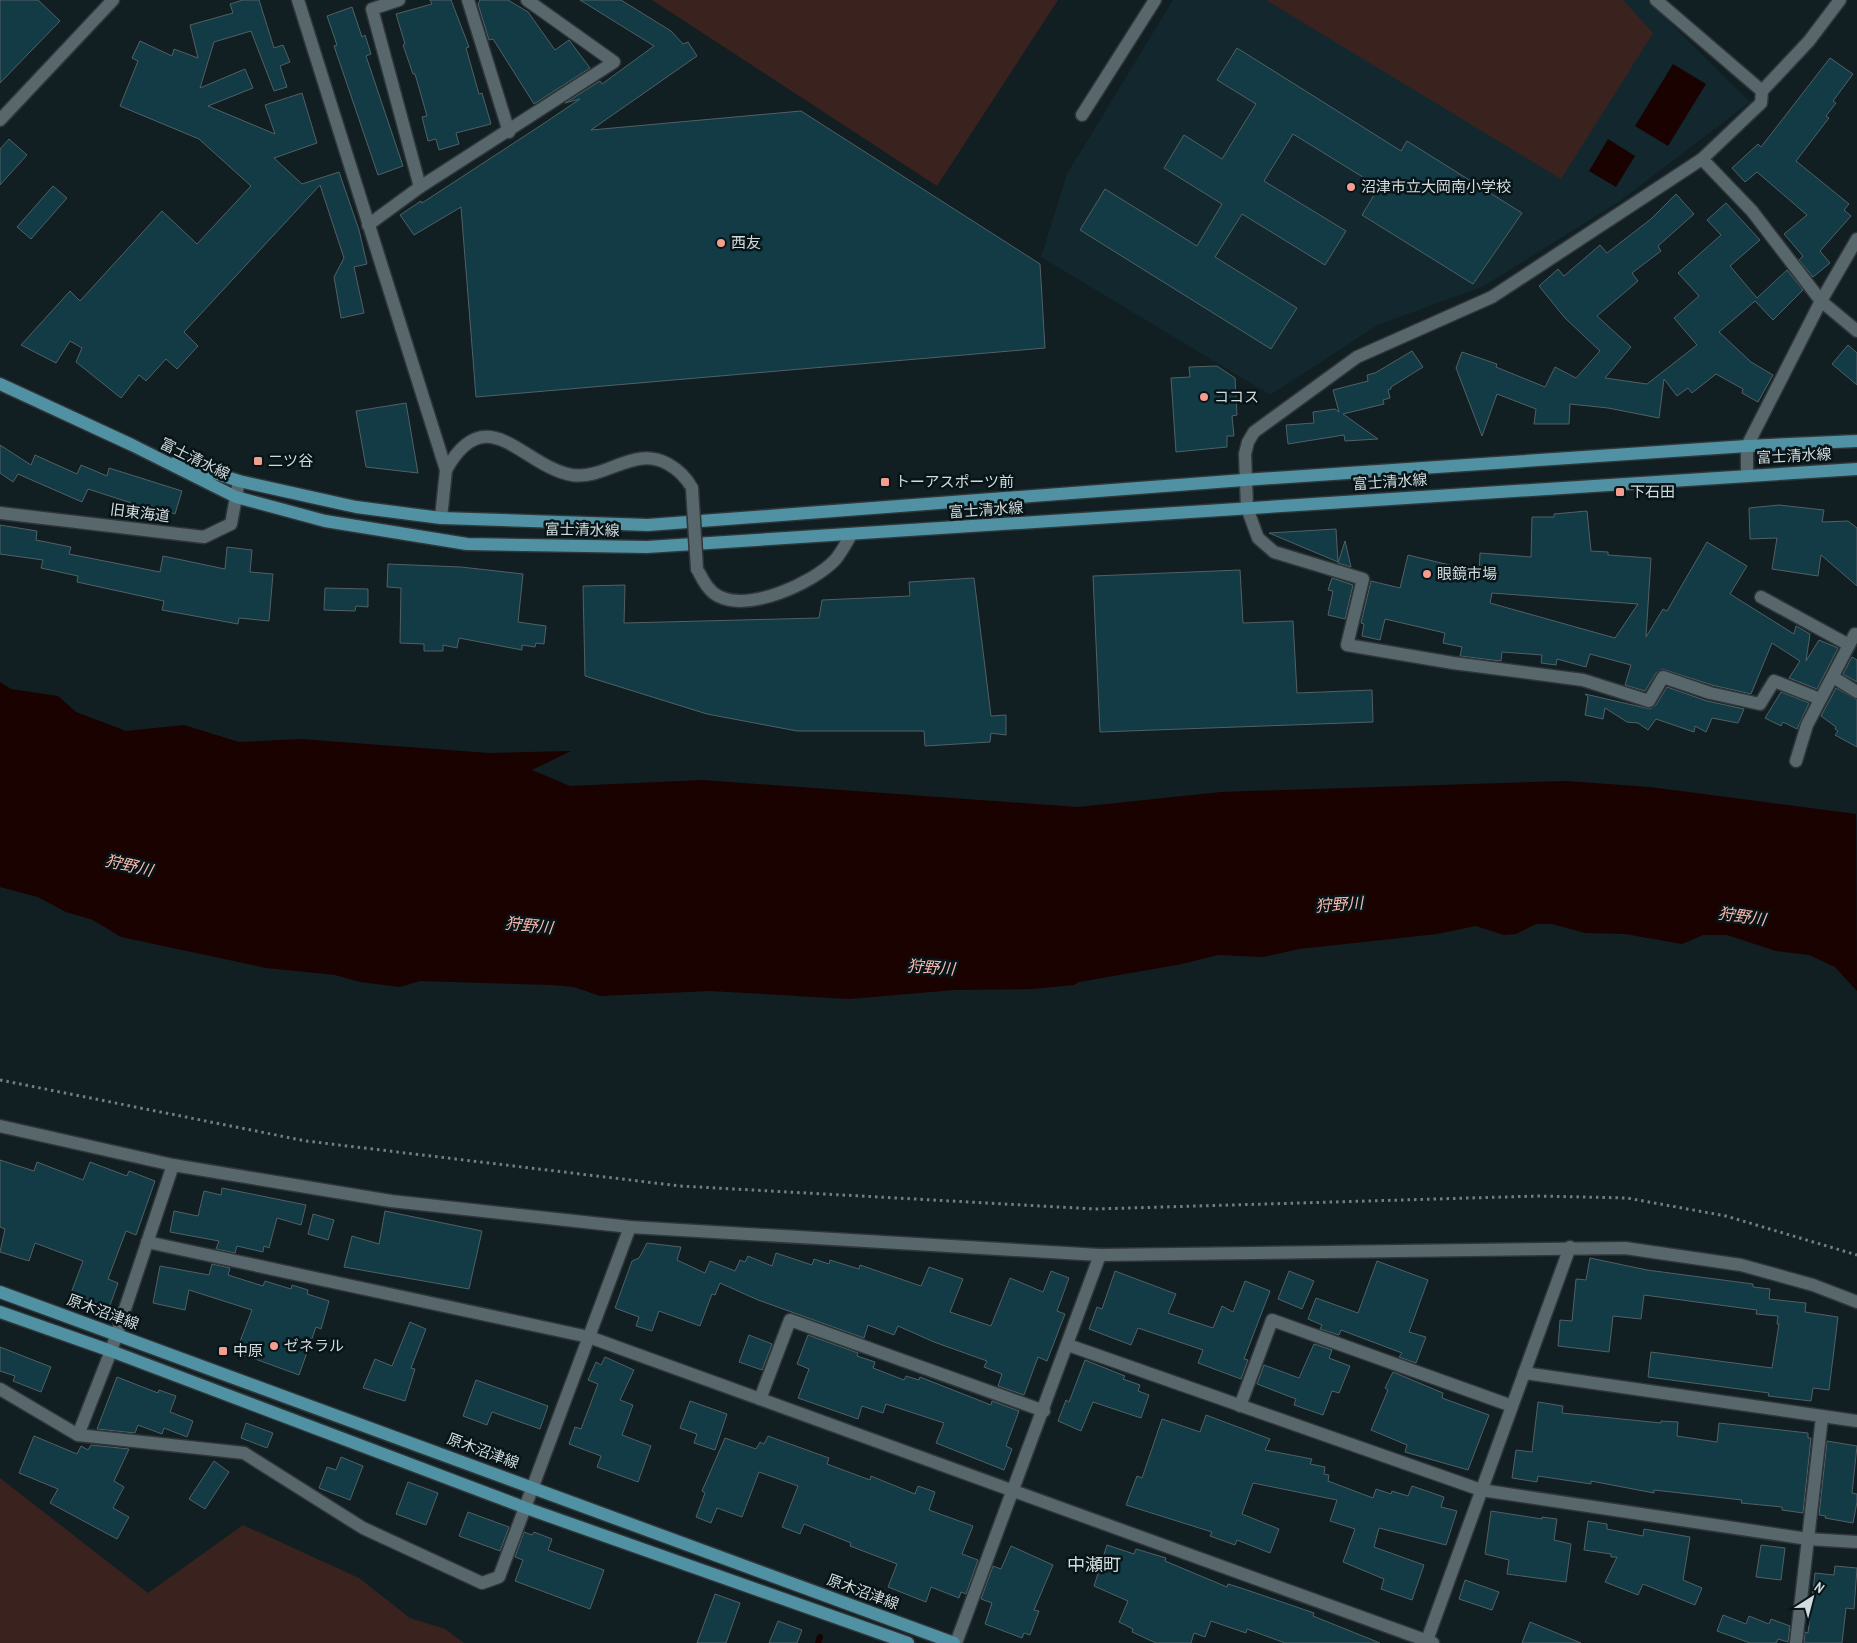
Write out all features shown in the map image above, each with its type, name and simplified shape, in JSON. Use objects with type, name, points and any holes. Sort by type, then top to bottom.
[{"type":"main road","name":"富士清水線","points":[[0,384],[132,445],[236,497],[325,521],[467,544],[647,547],[851,535],[1747,474],[1857,469]]},
{"type":"main road","name":"富士清水線","points":[[132,445],[239,481],[356,506],[441,518],[648,525],[1244,480],[1747,446],[1857,441]]},
{"type":"main road","name":"原木沼津線","points":[[0,1292],[955,1643]]},
{"type":"main road","points":[[0,1312],[111,1351],[526,1508],[908,1643]]},
{"type":"street","points":[[0,120],[112,0]]},
{"type":"street","points":[[298,0],[446,470]]},
{"type":"street","points":[[399,0],[372,9],[420,187]]},
{"type":"street","points":[[468,0],[509,132]]},
{"type":"street","points":[[368,225],[420,187],[509,132],[614,62],[527,0]]},
{"type":"street","points":[[1082,115],[1155,0]]},
{"type":"street","points":[[1656,0],[1762,91]]},
{"type":"street","points":[[1820,699],[1774,681],[1760,704],[1710,692],[1663,677],[1649,701],[1583,680],[1453,663],[1347,645],[1364,579],[1274,552],[1258,538],[1247,508],[1244,480],[1245,454],[1248,442],[1254,432],[1349,363],[1492,297],[1702,159],[1761,103],[1762,91],[1810,41],[1840,0]]},
{"type":"street","points":[[1702,159],[1752,211],[1821,301],[1857,331]]},
{"type":"street","points":[[1747,474],[1747,446],[1821,301],[1857,239]]},
{"type":"street","points":[[441,518],[446,470],[456,452],[472,440],[496,438],[520,447],[540,462],[572,475],[592,474],[632,459],[648,457],[660,459],[675,468],[686,478],[692,488],[697,569],[708,589],[718,596],[752,601],[785,592],[835,561],[851,535]]},
{"type":"street","name":"旧東海道","points":[[0,512],[204,537],[231,524],[239,481]]},
{"type":"street","points":[[1761,597],[1849,645]]},
{"type":"street","points":[[1796,761],[1807,725],[1856,633]]},
{"type":"street","points":[[1833,677],[1857,692]]},
{"type":"street","points":[[0,1126],[173,1165],[391,1201],[630,1227],[1100,1255],[1570,1247],[1625,1248],[1741,1266],[1813,1285],[1857,1302]]},
{"type":"street","points":[[78,1435],[111,1351],[173,1165]]},
{"type":"street","points":[[0,1389],[78,1435],[244,1453],[362,1528],[482,1583],[499,1577],[630,1227]]},
{"type":"street","points":[[147,1242],[589,1337],[1428,1642],[1481,1490],[1570,1247]]},
{"type":"street","points":[[955,1643],[1014,1492],[1100,1255]]},
{"type":"street","points":[[760,1399],[790,1320],[1044,1411]]},
{"type":"street","points":[[1240,1406],[1272,1320],[1512,1406]]},
{"type":"street","points":[[1068,1345],[1481,1490],[1808,1539],[1857,1542]]},
{"type":"street","points":[[1524,1373],[1857,1422]]},
{"type":"street","points":[[1796,1643],[1822,1417]]},
{"type":"path","points":[[0,1080],[306,1141],[680,1186],[1095,1209],[1538,1196],[1627,1198],[1726,1216],[1857,1255]]},
{"type":"shaded area","points":[[652,0],[1058,0],[937,186]]},
{"type":"shaded area","name":"沼津市立大岡南小学校","points":[[1173,0],[1647,0],[1750,102],[1620,201],[1484,286],[1378,325],[1270,395],[1041,257],[1067,174]]},
{"type":"shaded area","points":[[1266,0],[1623,0],[1653,33],[1561,179]]},
{"type":"shaded area","points":[[0,1478],[148,1593],[243,1525],[359,1578],[410,1618],[445,1629],[464,1643],[0,1643]]},
{"type":"water","points":[[1673,64],[1706,84],[1668,146],[1635,126]]},
{"type":"water","points":[[1608,139],[1635,156],[1616,187],[1589,171]]},
{"type":"water","name":"狩野川","points":[[0,682],[11,689],[58,696],[76,712],[126,731],[184,725],[239,742],[300,739],[489,753],[571,751],[532,770],[570,786],[702,780],[1078,807],[1221,792],[1566,781],[1650,787],[1856,814],[1857,991],[1835,967],[1809,955],[1776,951],[1727,935],[1703,935],[1682,944],[1625,934],[1585,933],[1552,924],[1536,924],[1516,934],[1504,935],[1476,926],[1437,934],[1299,949],[1263,957],[1218,955],[1182,964],[1079,982],[1074,985],[1032,989],[954,990],[850,999],[710,991],[600,996],[574,987],[552,985],[420,981],[400,987],[360,982],[335,975],[266,968],[121,937],[93,920],[66,912],[38,897],[0,887]]},
{"type":"building","points":[[0,0],[38,0],[60,21],[0,83]]},
{"type":"building","points":[[243,0],[259,0],[274,48],[283,45],[290,62],[280,66],[287,87],[274,91],[251,31],[214,42],[200,88],[245,69],[253,88],[208,106],[275,134],[265,105],[302,93],[317,143],[274,158],[302,184],[339,172],[359,230],[367,264],[354,267],[364,313],[341,318],[334,277],[344,258],[320,185],[184,332],[198,346],[177,369],[166,359],[146,381],[139,375],[121,398],[76,362],[82,348],[70,341],[56,363],[21,345],[70,291],[80,301],[162,211],[197,244],[251,186],[199,139],[120,106],[138,61],[132,58],[140,41],[172,56],[174,49],[198,58],[190,25],[233,13],[230,4]]},
{"type":"building","points":[[430,0],[451,0],[469,47],[466,48],[479,94],[482,93],[491,124],[456,133],[459,144],[439,150],[436,139],[428,141],[422,117],[427,116],[415,74],[413,74],[403,45],[405,44],[396,14],[432,4]]},
{"type":"building","points":[[480,0],[508,0],[528,12],[555,50],[569,40],[590,68],[534,104],[493,39],[489,40],[478,4]]},
{"type":"building","points":[[580,0],[621,0],[671,31],[683,44],[688,42],[697,56],[591,130],[801,111],[1040,264],[1045,348],[476,397],[461,207],[414,235],[400,215],[421,201],[422,203],[546,122],[580,99],[565,103],[600,81],[602,84],[654,46]]},
{"type":"building","points":[[352,7],[362,37],[365,35],[371,54],[366,56],[403,166],[378,175],[334,46],[337,45],[327,16]]},
{"type":"building","points":[[1237,48],[1401,151],[1407,141],[1522,213],[1473,284],[1362,215],[1379,187],[1293,134],[1264,181],[1346,231],[1325,265],[1242,214],[1215,257],[1297,308],[1271,349],[1080,230],[1105,189],[1197,246],[1222,204],[1164,168],[1184,135],[1222,159],[1256,104],[1217,80]]},
{"type":"building","points":[[1830,58],[1853,74],[1833,101],[1836,103],[1826,116],[1829,118],[1796,161],[1849,204],[1844,210],[1851,216],[1820,251],[1830,263],[1813,277],[1799,260],[1803,256],[1784,234],[1807,215],[1757,172],[1745,182],[1732,168],[1758,144],[1761,147]]},
{"type":"building","points":[[9,139],[27,155],[0,185],[0,149]]},
{"type":"building","points":[[53,186],[67,198],[31,239],[17,227]]},
{"type":"building","points":[[1676,194],[1694,214],[1658,246],[1661,251],[1632,273],[1638,281],[1597,316],[1631,347],[1605,378],[1647,384],[1697,345],[1674,318],[1699,296],[1678,273],[1721,235],[1707,220],[1726,203],[1760,240],[1730,266],[1757,298],[1787,270],[1803,290],[1773,320],[1755,301],[1719,332],[1751,362],[1773,375],[1758,402],[1742,393],[1743,389],[1716,374],[1692,393],[1688,388],[1677,396],[1664,379],[1659,418],[1608,408],[1570,404],[1569,424],[1534,424],[1536,409],[1497,394],[1482,436],[1456,368],[1462,352],[1497,364],[1496,367],[1545,387],[1555,367],[1576,378],[1600,351],[1565,318],[1539,286],[1558,269],[1564,276],[1600,245],[1607,253],[1651,219]]},
{"type":"building","points":[[1848,345],[1857,353],[1857,385],[1832,364]]},
{"type":"building","points":[[1412,351],[1423,367],[1391,387],[1388,390],[1390,398],[1383,400],[1384,404],[1343,414],[1378,439],[1345,441],[1344,435],[1288,444],[1286,425],[1314,423],[1313,412],[1335,409],[1339,412],[1333,390],[1368,381],[1367,375],[1375,373]]},
{"type":"building","name":"ココス","points":[[1217,366],[1235,378],[1237,415],[1232,416],[1234,436],[1227,436],[1227,447],[1176,452],[1171,378],[1190,377],[1189,367]]},
{"type":"building","points":[[406,403],[418,473],[366,467],[356,411]]},
{"type":"building","points":[[0,445],[31,465],[35,455],[77,474],[81,465],[107,476],[109,468],[182,491],[175,514],[149,505],[147,508],[88,489],[82,502],[18,474],[13,482],[0,473]]},
{"type":"building","points":[[1779,505],[1824,510],[1822,522],[1848,521],[1857,528],[1857,586],[1821,555],[1818,576],[1772,569],[1777,538],[1750,539],[1749,508]]},
{"type":"building","points":[[1587,511],[1591,551],[1608,552],[1608,555],[1651,558],[1646,637],[1663,609],[1667,611],[1707,542],[1747,566],[1730,594],[1794,634],[1796,626],[1810,634],[1806,661],[1819,640],[1838,648],[1817,689],[1789,678],[1800,661],[1772,643],[1751,694],[1712,685],[1662,669],[1656,673],[1645,691],[1625,685],[1631,665],[1590,654],[1586,667],[1557,659],[1556,665],[1541,663],[1542,655],[1502,652],[1501,661],[1460,656],[1462,647],[1443,643],[1445,633],[1385,619],[1380,640],[1362,636],[1364,624],[1361,623],[1371,581],[1400,588],[1408,555],[1479,572],[1480,553],[1531,557],[1532,517],[1554,517],[1554,514]],"holes":[[[1492,593],[1638,604],[1615,638],[1490,603]]]},
{"type":"building","points":[[0,525],[37,531],[36,540],[71,547],[69,554],[160,572],[163,556],[225,569],[227,547],[252,550],[250,572],[273,574],[269,621],[239,618],[238,624],[162,610],[164,601],[77,582],[78,576],[41,568],[43,560],[0,554]]},
{"type":"building","points":[[1336,529],[1338,562],[1269,533]]},
{"type":"building","points":[[1345,541],[1351,567],[1338,563]]},
{"type":"building","points":[[388,564],[461,567],[523,574],[518,622],[546,626],[544,644],[536,643],[535,647],[522,645],[522,650],[459,638],[457,648],[443,645],[443,651],[424,651],[424,644],[400,643],[401,588],[387,587]]},
{"type":"building","points":[[1240,570],[1243,623],[1293,621],[1297,693],[1372,690],[1373,722],[1100,732],[1093,576]]},
{"type":"building","points":[[974,578],[991,716],[1006,715],[1006,735],[991,733],[990,742],[925,746],[924,731],[797,731],[707,714],[585,676],[583,586],[625,585],[624,623],[819,618],[822,600],[910,596],[909,582]]},
{"type":"building","points":[[1332,578],[1353,585],[1345,619],[1328,615],[1333,591],[1328,590]]},
{"type":"building","points":[[325,588],[368,589],[368,607],[356,606],[355,611],[324,610]]},
{"type":"building","points":[[1852,657],[1857,660],[1857,682],[1843,674]]},
{"type":"building","points":[[1667,687],[1707,701],[1744,709],[1738,723],[1712,718],[1706,732],[1695,726],[1694,732],[1656,719],[1648,730],[1638,723],[1627,722],[1605,708],[1603,719],[1585,715],[1588,697],[1585,694],[1650,709],[1656,705]]},
{"type":"building","points":[[1836,688],[1857,700],[1857,747],[1835,735],[1838,731],[1835,729],[1836,727],[1821,716]]},
{"type":"building","points":[[1781,692],[1809,703],[1797,729],[1783,722],[1781,726],[1765,718]]},
{"type":"building","points":[[0,1160],[34,1171],[37,1162],[83,1180],[90,1162],[127,1176],[129,1171],[155,1181],[136,1235],[126,1231],[108,1279],[118,1283],[109,1308],[71,1293],[83,1261],[35,1243],[29,1261],[0,1252],[5,1229],[0,1227]]},
{"type":"building","points":[[222,1188],[306,1205],[301,1225],[277,1218],[269,1248],[264,1246],[263,1252],[237,1246],[235,1253],[216,1249],[219,1241],[170,1232],[174,1211],[198,1216],[204,1191],[221,1195]]},
{"type":"building","points":[[385,1211],[482,1231],[469,1289],[344,1267],[352,1236],[379,1244]]},
{"type":"building","points":[[313,1214],[334,1220],[328,1240],[308,1234]]},
{"type":"building","points":[[647,1243],[681,1247],[677,1260],[705,1273],[710,1261],[735,1271],[740,1260],[745,1262],[748,1256],[772,1266],[776,1253],[812,1265],[814,1259],[829,1264],[830,1260],[859,1269],[860,1265],[921,1286],[929,1267],[963,1279],[950,1312],[991,1326],[1010,1278],[1043,1292],[1051,1271],[1069,1278],[1057,1311],[1065,1314],[1047,1361],[1038,1357],[1024,1395],[998,1386],[1002,1374],[984,1367],[987,1361],[934,1342],[898,1326],[894,1335],[868,1325],[864,1338],[758,1300],[720,1283],[715,1295],[712,1294],[700,1326],[659,1311],[652,1331],[636,1326],[639,1317],[615,1308],[632,1261],[639,1258]]},
{"type":"building","points":[[1590,1258],[1647,1270],[1753,1284],[1753,1287],[1770,1289],[1769,1299],[1806,1303],[1805,1312],[1838,1317],[1829,1390],[1813,1388],[1811,1401],[1768,1396],[1769,1393],[1648,1377],[1651,1352],[1772,1368],[1779,1324],[1777,1324],[1778,1316],[1756,1314],[1757,1310],[1644,1295],[1641,1319],[1613,1316],[1609,1352],[1558,1346],[1560,1320],[1572,1321],[1576,1279],[1586,1280]]},
{"type":"building","points":[[1377,1261],[1428,1280],[1409,1332],[1426,1337],[1416,1363],[1399,1357],[1402,1353],[1341,1330],[1339,1335],[1320,1329],[1322,1325],[1308,1319],[1316,1298],[1358,1313]]},
{"type":"building","points":[[212,1264],[230,1268],[228,1275],[263,1286],[265,1281],[291,1289],[292,1285],[308,1290],[307,1294],[329,1301],[321,1329],[316,1327],[299,1375],[236,1352],[252,1310],[189,1290],[185,1310],[153,1303],[160,1266],[209,1275]]},
{"type":"building","points":[[1115,1271],[1176,1294],[1168,1313],[1213,1328],[1222,1306],[1233,1312],[1245,1281],[1270,1291],[1244,1359],[1248,1360],[1241,1379],[1198,1363],[1203,1350],[1138,1328],[1131,1345],[1089,1329],[1097,1307],[1102,1309]]},
{"type":"building","points":[[1289,1271],[1314,1281],[1302,1309],[1278,1299]]},
{"type":"building","points":[[410,1322],[426,1329],[411,1368],[415,1369],[405,1401],[363,1388],[375,1359],[392,1366]]},
{"type":"building","points":[[749,1335],[772,1344],[762,1370],[739,1362]]},
{"type":"building","points":[[808,1335],[858,1353],[857,1356],[875,1362],[873,1368],[904,1380],[906,1376],[919,1380],[920,1377],[991,1405],[992,1401],[1019,1411],[1006,1446],[1012,1449],[1004,1470],[936,1443],[944,1423],[886,1404],[883,1413],[862,1406],[858,1419],[798,1398],[809,1369],[797,1364]]},
{"type":"building","points":[[1314,1344],[1332,1350],[1329,1358],[1350,1366],[1339,1393],[1332,1391],[1323,1415],[1294,1405],[1296,1399],[1257,1384],[1264,1365],[1299,1378]]},
{"type":"building","points":[[0,1347],[51,1367],[41,1392],[13,1381],[15,1376],[0,1371]]},
{"type":"building","points":[[605,1357],[634,1370],[620,1400],[633,1405],[622,1435],[651,1446],[638,1482],[597,1467],[601,1456],[569,1444],[575,1427],[581,1429],[598,1384],[588,1380],[596,1362],[601,1365]]},
{"type":"building","points":[[1085,1360],[1125,1376],[1123,1379],[1140,1385],[1138,1391],[1149,1395],[1141,1418],[1093,1402],[1081,1431],[1058,1421],[1066,1400],[1069,1402]]},
{"type":"building","points":[[1393,1372],[1443,1393],[1442,1398],[1489,1415],[1468,1470],[1405,1452],[1407,1445],[1371,1430],[1388,1390],[1385,1388]]},
{"type":"building","points":[[117,1377],[158,1393],[159,1390],[176,1396],[170,1412],[193,1421],[187,1437],[164,1428],[162,1434],[138,1425],[135,1433],[97,1429]]},
{"type":"building","points":[[476,1380],[548,1406],[540,1429],[492,1412],[487,1425],[463,1416]]},
{"type":"building","points":[[690,1401],[727,1414],[715,1450],[694,1443],[697,1434],[680,1428]]},
{"type":"building","points":[[1538,1402],[1563,1406],[1562,1413],[1661,1423],[1661,1421],[1678,1422],[1677,1436],[1717,1442],[1719,1423],[1808,1433],[1808,1438],[1811,1438],[1803,1513],[1782,1510],[1782,1507],[1741,1503],[1742,1500],[1654,1490],[1654,1493],[1591,1481],[1591,1484],[1538,1476],[1537,1482],[1512,1478],[1516,1450],[1532,1452]]},
{"type":"building","points":[[1206,1415],[1270,1439],[1265,1450],[1312,1459],[1310,1464],[1325,1467],[1324,1474],[1329,1475],[1328,1481],[1373,1498],[1376,1489],[1391,1494],[1392,1491],[1408,1496],[1412,1486],[1444,1497],[1441,1507],[1457,1511],[1446,1545],[1379,1528],[1374,1547],[1424,1565],[1412,1600],[1381,1589],[1384,1579],[1343,1562],[1355,1529],[1330,1521],[1337,1500],[1253,1483],[1242,1514],[1279,1529],[1270,1553],[1237,1540],[1235,1545],[1210,1536],[1212,1532],[1126,1505],[1137,1476],[1142,1478],[1162,1419],[1200,1432]]},
{"type":"building","points":[[246,1423],[273,1433],[267,1448],[241,1438]]},
{"type":"building","points":[[34,1436],[77,1454],[81,1446],[88,1450],[91,1445],[129,1449],[114,1481],[124,1487],[113,1508],[129,1517],[117,1539],[50,1503],[58,1489],[19,1473]]},
{"type":"building","points":[[768,1436],[829,1458],[827,1464],[870,1480],[871,1476],[915,1494],[918,1486],[935,1492],[929,1510],[973,1526],[962,1554],[978,1560],[966,1594],[961,1592],[959,1598],[931,1587],[926,1602],[888,1587],[897,1564],[850,1546],[851,1543],[804,1524],[800,1534],[782,1527],[798,1486],[759,1472],[742,1517],[717,1508],[711,1523],[696,1517],[705,1493],[702,1491],[725,1438],[756,1449],[760,1442],[764,1444]]},
{"type":"building","points":[[1827,1441],[1857,1446],[1852,1493],[1857,1494],[1857,1502],[1853,1523],[1825,1518],[1826,1516],[1819,1515]]},
{"type":"building","points":[[341,1457],[363,1466],[350,1500],[319,1488],[327,1467],[336,1470]]},
{"type":"building","points":[[214,1461],[229,1472],[205,1509],[189,1499]]},
{"type":"building","points":[[408,1482],[438,1493],[426,1525],[396,1514]]},
{"type":"building","points":[[1491,1511],[1542,1519],[1542,1517],[1557,1519],[1554,1540],[1571,1544],[1566,1582],[1507,1574],[1509,1560],[1485,1554]]},
{"type":"building","points":[[468,1512],[509,1527],[500,1551],[459,1536]]},
{"type":"building","points":[[1588,1521],[1607,1524],[1607,1529],[1643,1536],[1644,1529],[1690,1537],[1683,1580],[1702,1588],[1695,1605],[1643,1584],[1638,1595],[1605,1582],[1617,1557],[1611,1557],[1611,1554],[1584,1550]]},
{"type":"building","points":[[524,1532],[532,1535],[534,1532],[552,1539],[548,1550],[604,1570],[590,1609],[515,1581],[523,1560],[515,1557]]},
{"type":"building","points":[[1107,1545],[1134,1554],[1136,1549],[1166,1558],[1165,1561],[1227,1587],[1228,1584],[1314,1613],[1313,1616],[1380,1643],[1285,1643],[1247,1629],[1246,1633],[1211,1621],[1205,1637],[1194,1633],[1191,1643],[1156,1643],[1132,1632],[1133,1629],[1119,1622],[1128,1601],[1094,1586]]},
{"type":"building","points":[[1761,1545],[1785,1548],[1781,1580],[1756,1577]]},
{"type":"building","points":[[1011,1546],[1053,1565],[1034,1610],[1039,1611],[1030,1635],[1024,1633],[1022,1638],[985,1624],[992,1603],[981,1599],[993,1566],[1001,1569]]},
{"type":"building","points":[[1835,1566],[1857,1568],[1854,1609],[1846,1608],[1842,1643],[1804,1643],[1805,1632],[1808,1633],[1815,1573],[1834,1575]]},
{"type":"building","points":[[1465,1580],[1499,1592],[1492,1610],[1459,1599]]},
{"type":"building","points":[[715,1594],[740,1603],[726,1643],[697,1643]]},
{"type":"building","points":[[1723,1615],[1746,1624],[1749,1616],[1769,1624],[1771,1619],[1790,1626],[1788,1642],[1778,1639],[1776,1643],[1750,1643],[1717,1631]]},
{"type":"building","points":[[778,1621],[802,1630],[797,1643],[769,1643]]},
{"type":"building","points":[[1530,1622],[1581,1643],[1522,1643]]},
{"type":"waterway","points":[[818,1643],[820,1637]]},
{"type":"place","name":"沼津市立大岡南小学校","points":[[1351,187]]},
{"type":"place","name":"西友","points":[[721,243]]},
{"type":"place","name":"ココス","points":[[1204,397]]},
{"type":"place","name":"二ツ谷","points":[[258,461]]},
{"type":"place","name":"トーアスポーツ前","points":[[885,482]]},
{"type":"place","name":"下石田","points":[[1620,492]]},
{"type":"place","name":"眼鏡市場","points":[[1427,574]]},
{"type":"place","name":"ゼネラル","points":[[274,1346]]},
{"type":"place","name":"中原","points":[[223,1351]]},
{"type":"district","name":"中瀬町","points":[[1094,1565]]}]
